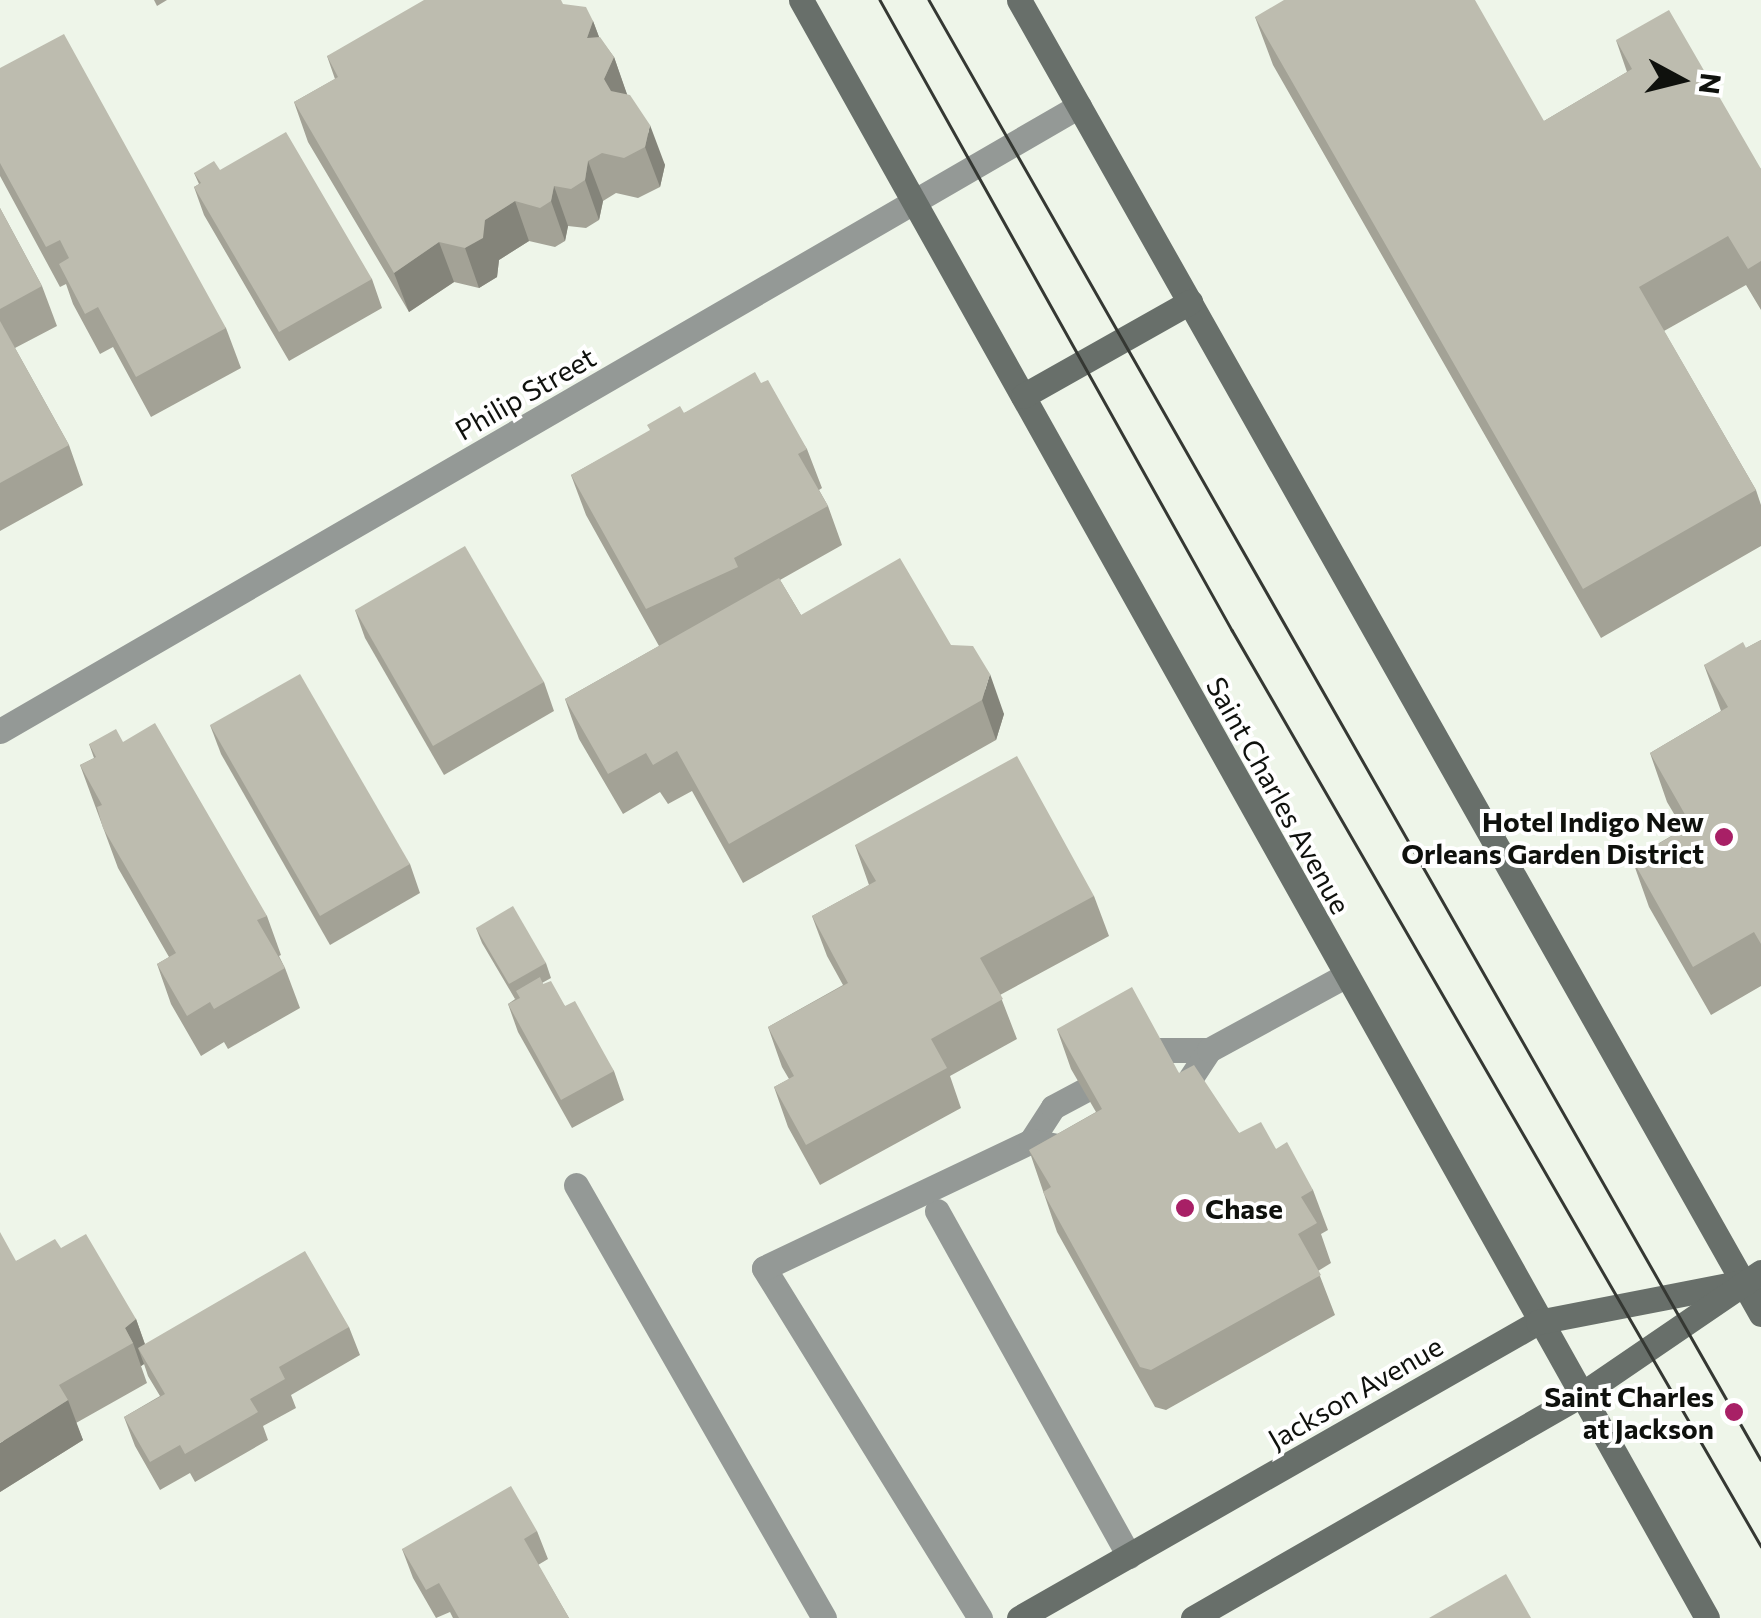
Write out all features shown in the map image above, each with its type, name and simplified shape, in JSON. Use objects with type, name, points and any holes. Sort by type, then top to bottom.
[{"type":"main road","name":"Saint Charles Avenue","points":[[800,0],[916,201],[1579,1396],[1707,1618]]},
{"type":"main road","points":[[1020,0],[1752,1277],[1761,1314]]},
{"type":"main road","points":[[1023,396],[1190,302]]},
{"type":"main road","points":[[1192,1618],[1579,1396],[1752,1277]]},
{"type":"main road","name":"Jackson Avenue","points":[[1019,1618],[1538,1322],[1752,1277]]},
{"type":"street","name":"Philip Street","points":[[0,731],[1079,106]]},
{"type":"street","points":[[1158,1050],[1208,1050],[1345,976]]},
{"type":"street","points":[[1182,1091],[1208,1050]]},
{"type":"street","points":[[980,1618],[764,1268],[1031,1141],[1052,1107],[1083,1091]]},
{"type":"street","points":[[1031,1141],[1075,1150],[1091,1142]]},
{"type":"street","points":[[576,1184],[824,1618]]},
{"type":"street","points":[[937,1212],[1129,1556]]},
{"type":"building","points":[[424,0],[561,0],[563,4],[586,7],[593,21],[587,38],[600,37],[614,57],[604,79],[611,91],[630,95],[650,125],[645,147],[624,158],[602,153],[588,161],[585,180],[571,189],[554,186],[551,201],[540,208],[515,201],[485,220],[483,238],[465,248],[439,242],[394,273],[294,102],[338,77],[327,56]]},
{"type":"building","points":[[1284,0],[1475,0],[1544,121],[1632,69],[1616,40],[1669,10],[1761,169],[1761,261],[1748,269],[1728,236],[1639,287],[1756,490],[1583,589],[1255,17]]},
{"type":"building","points":[[64,34],[226,328],[136,377],[98,307],[85,314],[59,264],[69,258],[60,240],[46,247],[0,163],[0,68]]},
{"type":"building","points":[[286,132],[372,279],[279,332],[194,187],[201,183],[194,173],[214,161],[220,170]]},
{"type":"building","points":[[0,208],[42,286],[0,309]]},
{"type":"building","points":[[0,321],[69,445],[0,483]]},
{"type":"building","points":[[755,372],[761,383],[768,380],[807,449],[798,454],[828,506],[734,558],[738,567],[646,609],[571,475],[650,430],[647,425],[680,406],[684,413]]},
{"type":"building","points":[[465,546],[544,682],[433,746],[355,610]]},
{"type":"building","points":[[900,558],[951,645],[973,646],[990,674],[982,700],[729,844],[677,751],[653,765],[646,753],[608,774],[565,699],[779,578],[801,615]]},
{"type":"building","name":"Hotel Indigo New Orleans Garden District","points":[[1761,640],[1761,944],[1754,932],[1693,967],[1632,859],[1691,825],[1650,753],[1728,707],[1704,665],[1743,642],[1746,648]]},
{"type":"building","points":[[300,674],[410,864],[320,916],[210,725]]},
{"type":"building","points":[[155,723],[267,916],[257,920],[285,968],[214,1009],[210,1002],[187,1016],[157,964],[176,953],[103,828],[97,807],[102,805],[80,765],[96,757],[89,744],[116,729],[123,742]]},
{"type":"building","points":[[1017,756],[1094,896],[980,958],[1003,999],[931,1039],[947,1068],[806,1145],[774,1087],[794,1076],[768,1027],[848,983],[812,916],[876,881],[855,845]]},
{"type":"building","points":[[513,906],[546,963],[509,984],[476,928]]},
{"type":"building","points":[[540,977],[543,984],[551,981],[565,1006],[575,1001],[614,1071],[561,1100],[508,1004],[520,998],[516,991]]},
{"type":"building","name":"Chase","points":[[1132,987],[1179,1073],[1194,1065],[1239,1133],[1261,1122],[1276,1149],[1287,1142],[1313,1190],[1301,1197],[1317,1223],[1298,1234],[1321,1275],[1151,1370],[1140,1367],[1043,1192],[1051,1187],[1029,1150],[1102,1109],[1057,1029]]},
{"type":"building","points":[[0,1232],[16,1261],[55,1239],[61,1248],[86,1234],[136,1319],[125,1328],[133,1343],[59,1385],[68,1400],[0,1443]]},
{"type":"building","points":[[305,1251],[349,1327],[279,1367],[285,1379],[250,1399],[258,1412],[185,1454],[180,1445],[150,1462],[124,1417],[165,1394],[138,1348]]},
{"type":"building","points":[[511,1486],[537,1531],[524,1539],[569,1618],[459,1618],[439,1583],[426,1590],[402,1549]]},
{"type":"building","points":[[1506,1574],[1531,1618],[1429,1618]]},
{"type":"tram line","points":[[880,0],[1232,630],[1761,1546]]},
{"type":"tram line","points":[[929,0],[1761,1460]]},
{"type":"place","name":"Hotel Indigo New Orleans Garden District","points":[[1724,837]]},
{"type":"place","name":"Chase","points":[[1185,1208]]},
{"type":"place","name":"Saint Charles at Jackson","points":[[1734,1412]]}]
